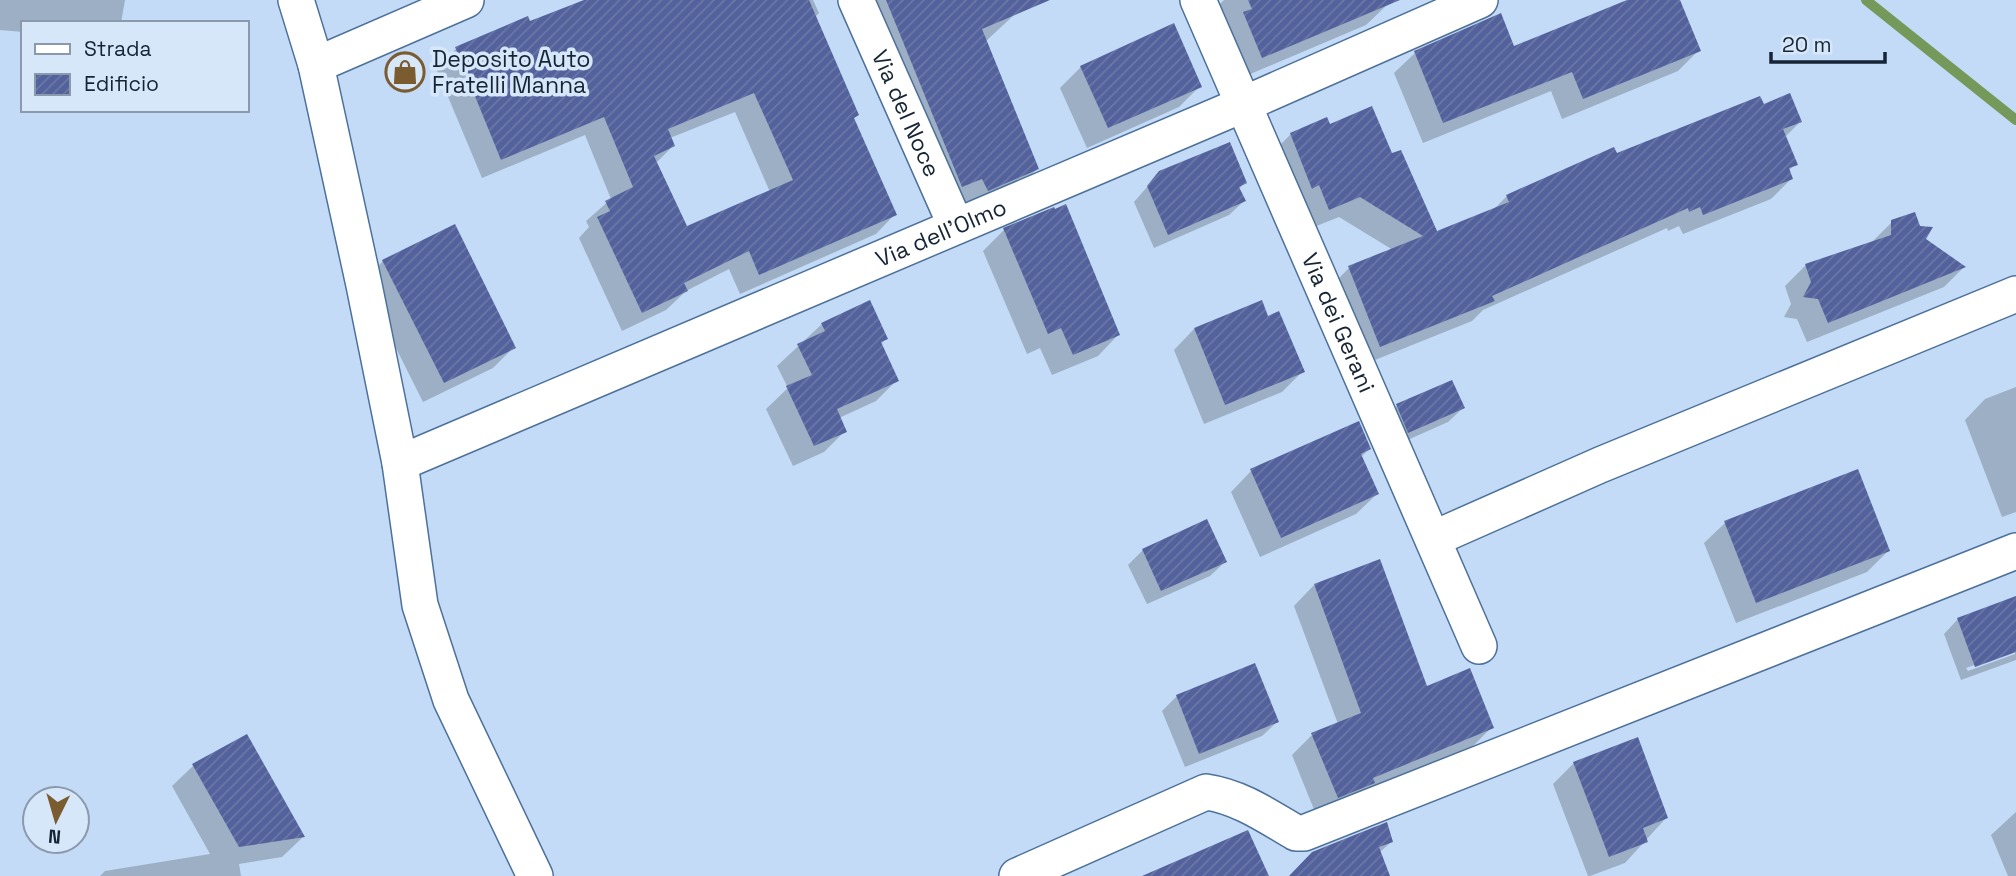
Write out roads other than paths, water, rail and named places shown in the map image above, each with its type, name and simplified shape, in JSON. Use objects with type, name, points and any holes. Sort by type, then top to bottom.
[{"type":"street","points":[[296,0],[316,65],[400,463],[420,605],[451,700],[535,876]]},
{"type":"street","points":[[316,65],[466,0]]},
{"type":"street","name":"Via del Noce","points":[[856,0],[957,226]]},
{"type":"street","name":"Via dei Gerani","points":[[1198,0],[1479,646]]},
{"type":"street","name":"Via dell'Olmo","points":[[400,463],[1242,105],[1480,0]]},
{"type":"street","points":[[1433,539],[1600,465],[2016,295]]},
{"type":"street","points":[[1017,876],[1206,792],[1242,802],[1296,833],[1304,833],[2016,551]]},
{"type":"waterway","points":[[1866,0],[2016,120]]},
{"type":"place","name":"Deposito Auto Fratelli Manna","points":[[405,72]]}]
